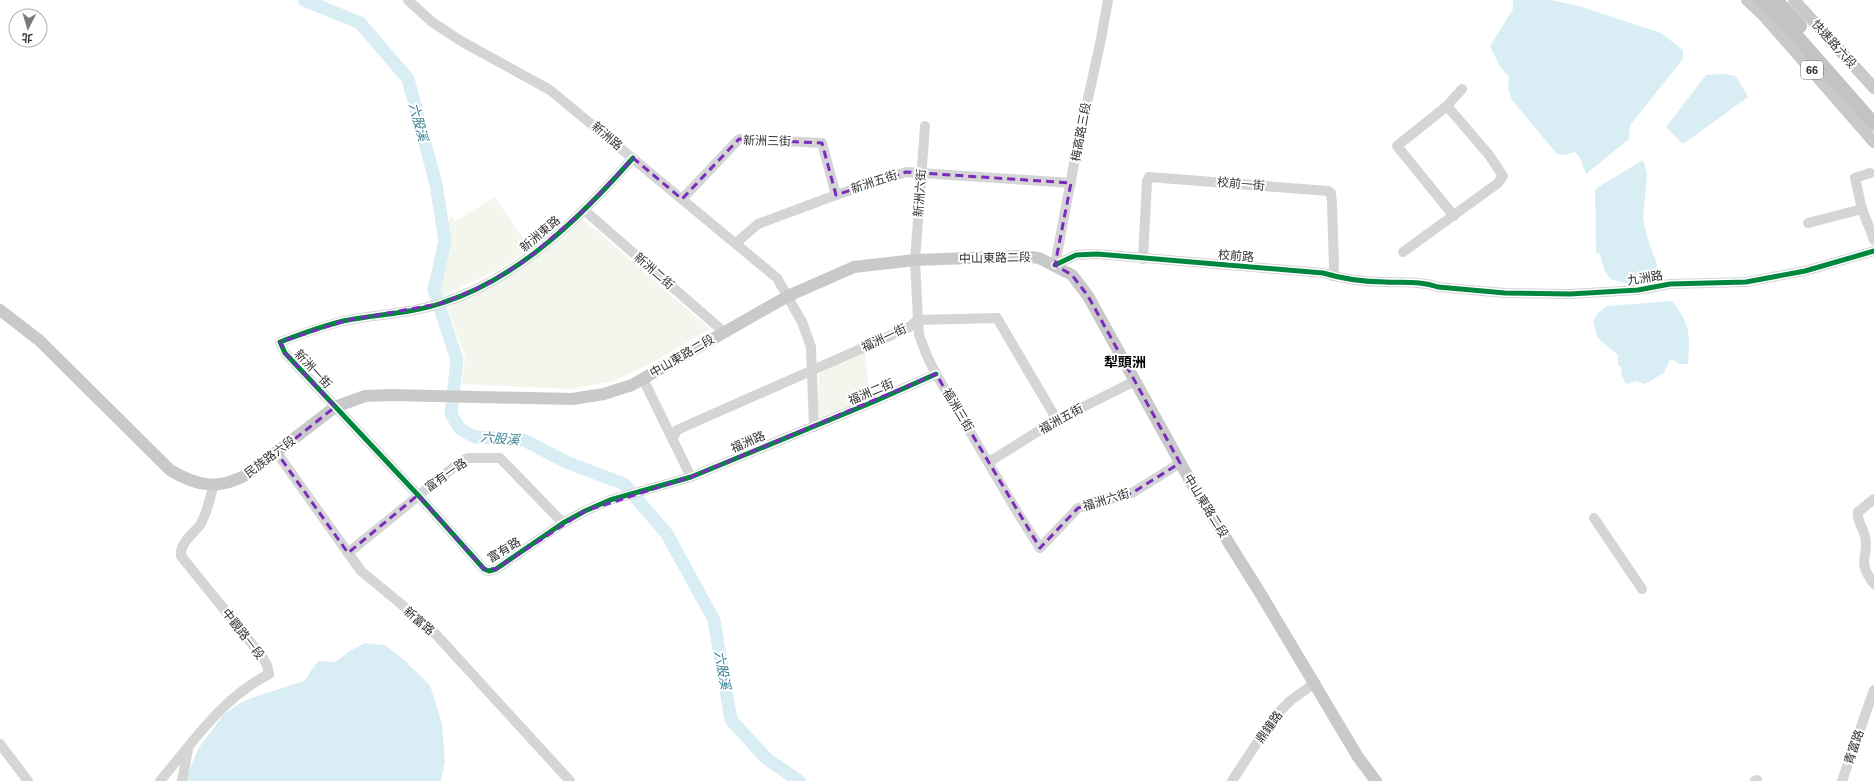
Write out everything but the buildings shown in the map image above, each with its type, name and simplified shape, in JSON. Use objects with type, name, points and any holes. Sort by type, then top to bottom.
[{"type":"highway","name":"66","points":[[1762,0],[1788,26],[1874,124]]},
{"type":"highway","name":"66","points":[[1776,0],[1874,110]]},
{"type":"main road","name":"66","points":[[1747,0],[1770,23],[1874,142]]},
{"type":"main road","name":"快速路六段","points":[[1794,0],[1874,88]]},
{"type":"main road","name":"中山東路二段","points":[[572,400],[604,394],[632,385],[788,296],[854,267],[915,260],[1023,256],[1039,258],[1055,265],[1072,275],[1088,296],[1180,463],[1315,683],[1358,757],[1376,781]]},
{"type":"main road","name":"民族路六段","points":[[0,310],[40,341],[170,470],[182,477],[214,485],[232,483],[248,474],[335,407],[365,396],[572,400]]},
{"type":"street","name":"新洲路","points":[[408,0],[432,22],[461,42],[550,90],[777,278],[788,296]]},
{"type":"street","name":"梅高路三段","points":[[1055,265],[1077,148],[1108,0]]},
{"type":"street","points":[[1454,216],[1397,146],[1447,106],[1462,89]]},
{"type":"street","points":[[1403,252],[1498,184],[1503,176],[1489,155],[1447,106]]},
{"type":"street","name":"新洲六街","points":[[915,260],[925,126]]},
{"type":"street","name":"新洲三街","points":[[682,199],[739,139],[822,143],[836,195]]},
{"type":"street","name":"新洲東路","points":[[280,342],[313,329],[344,321],[428,307],[443,303],[487,284],[526,260],[584,210],[609,186],[633,158]]},
{"type":"street","name":"新洲五街","points":[[736,243],[758,224],[836,195],[896,174],[906,172],[1071,183]]},
{"type":"street","points":[[1870,172],[1855,178],[1862,209],[1874,240]]},
{"type":"street","name":"校前一街","points":[[1143,259],[1147,181],[1149,177],[1328,191],[1331,193],[1332,203],[1333,276]]},
{"type":"street","points":[[1808,223],[1862,209]]},
{"type":"street","name":"新洲二街","points":[[584,210],[724,332]]},
{"type":"street","name":"九洲路","points":[[1417,283],[1438,287],[1505,293],[1577,294],[1632,291],[1670,284],[1746,282],[1805,272],[1874,252]]},
{"type":"street","name":"校前路","points":[[1055,265],[1076,254],[1097,254],[1143,259],[1323,272],[1333,276],[1382,282],[1417,283]]},
{"type":"street","name":"福洲三街","points":[[915,260],[919,335],[926,356],[1019,515],[1040,548]]},
{"type":"street","points":[[788,296],[807,335],[812,357],[814,427]]},
{"type":"street","name":"福洲一街","points":[[673,438],[677,430],[908,328],[918,320],[997,318],[1057,420]]},
{"type":"street","name":"新洲一街","points":[[280,342],[285,354],[335,407]]},
{"type":"street","name":"福洲二街","points":[[814,427],[936,374]]},
{"type":"street","points":[[643,379],[691,476]]},
{"type":"street","name":"福洲五街","points":[[989,462],[1057,420],[1135,381]]},
{"type":"street","name":"富有路","points":[[335,407],[418,495],[484,569],[489,571],[496,569],[563,523],[585,511],[610,500],[691,476]]},
{"type":"street","name":"福洲路","points":[[691,476],[814,427]]},
{"type":"street","name":"新富路","points":[[277,453],[362,571],[430,628],[570,781]]},
{"type":"street","name":"富有一路","points":[[348,553],[418,495],[468,458],[500,458],[563,523]]},
{"type":"street","name":"福洲六街","points":[[1040,548],[1078,508],[1132,493],[1180,463]]},
{"type":"street","name":"中觀路一段","points":[[160,781],[213,716],[228,701],[256,681],[269,674],[267,666],[261,655],[181,556],[180,551],[201,523],[214,485]]},
{"type":"street","points":[[1874,499],[1858,512],[1857,519],[1865,535],[1863,563],[1865,572],[1874,584]]},
{"type":"street","points":[[1594,518],[1642,589]]},
{"type":"street","name":"鼎鐘路","points":[[1232,781],[1273,718],[1290,700],[1315,683]]},
{"type":"street","name":"青富路","points":[[1842,781],[1874,690]]},
{"type":"street","points":[[182,781],[188,748]]},
{"type":"street","points":[[1,749],[28,781]]},
{"type":"highlighted area","points":[[739,139],[822,143],[836,195],[906,172],[1071,183],[1055,265],[1072,275],[1088,296],[1180,463],[1132,493],[1078,508],[1040,548],[936,374],[691,477],[585,511],[496,569],[484,569],[418,495],[348,553],[277,453],[335,407],[285,353],[280,342],[344,321],[443,303],[487,284],[526,260],[584,210],[633,158],[682,199]]},
{"type":"shaded area","points":[[1513,0],[1551,0],[1579,6],[1661,33],[1683,50],[1683,59],[1630,125],[1629,139],[1586,174],[1580,158],[1575,152],[1564,155],[1557,154],[1512,100],[1508,89],[1509,77],[1499,65],[1490,46],[1513,9]]},
{"type":"shaded area","points":[[1723,74],[1736,76],[1748,97],[1683,144],[1666,127],[1706,75]]},
{"type":"shaded area","points":[[1643,160],[1647,174],[1643,219],[1647,237],[1657,264],[1654,277],[1638,287],[1610,279],[1604,269],[1600,254],[1596,252],[1595,189]]},
{"type":"shaded area","points":[[495,197],[530,249],[496,271],[439,297],[437,282],[450,218],[453,216],[454,222]]},
{"type":"shaded area","points":[[583,219],[710,329],[648,365],[611,382],[570,389],[462,384],[465,356],[447,308],[521,268]]},
{"type":"shaded area","points":[[1672,301],[1683,317],[1688,331],[1688,364],[1680,364],[1670,359],[1664,373],[1645,384],[1636,381],[1626,384],[1621,374],[1622,368],[1618,365],[1618,355],[1598,338],[1593,322],[1598,313],[1607,306]]},
{"type":"shaded area","points":[[865,350],[870,400],[823,418],[818,414],[819,374]]},
{"type":"shaded area","points":[[365,643],[385,645],[404,660],[430,685],[442,724],[445,762],[441,781],[185,781],[198,749],[224,714],[242,702],[254,697],[304,681],[318,661],[335,662],[350,651]]},
{"type":"waterway","name":"六股溪","points":[[304,0],[360,23],[408,79],[436,184],[445,241],[434,290],[457,360],[451,414],[460,429],[475,437],[524,440],[566,462],[624,484],[667,534],[714,620],[731,720],[767,759],[799,781]]},
{"type":"cycle path","points":[[633,158],[570,223],[546,244],[497,279],[470,292],[430,307],[343,321],[280,342],[285,353],[418,495],[484,569],[489,571],[496,569],[563,523],[610,500],[691,477],[873,402],[936,374]]},
{"type":"cycle path","points":[[1055,265],[1076,255],[1097,254],[1323,273],[1361,281],[1419,283],[1438,287],[1505,293],[1570,294],[1638,290],[1670,284],[1746,282],[1805,271],[1874,251]]},
{"type":"district","name":"犁頭洲","points":[[1125,362]]}]
